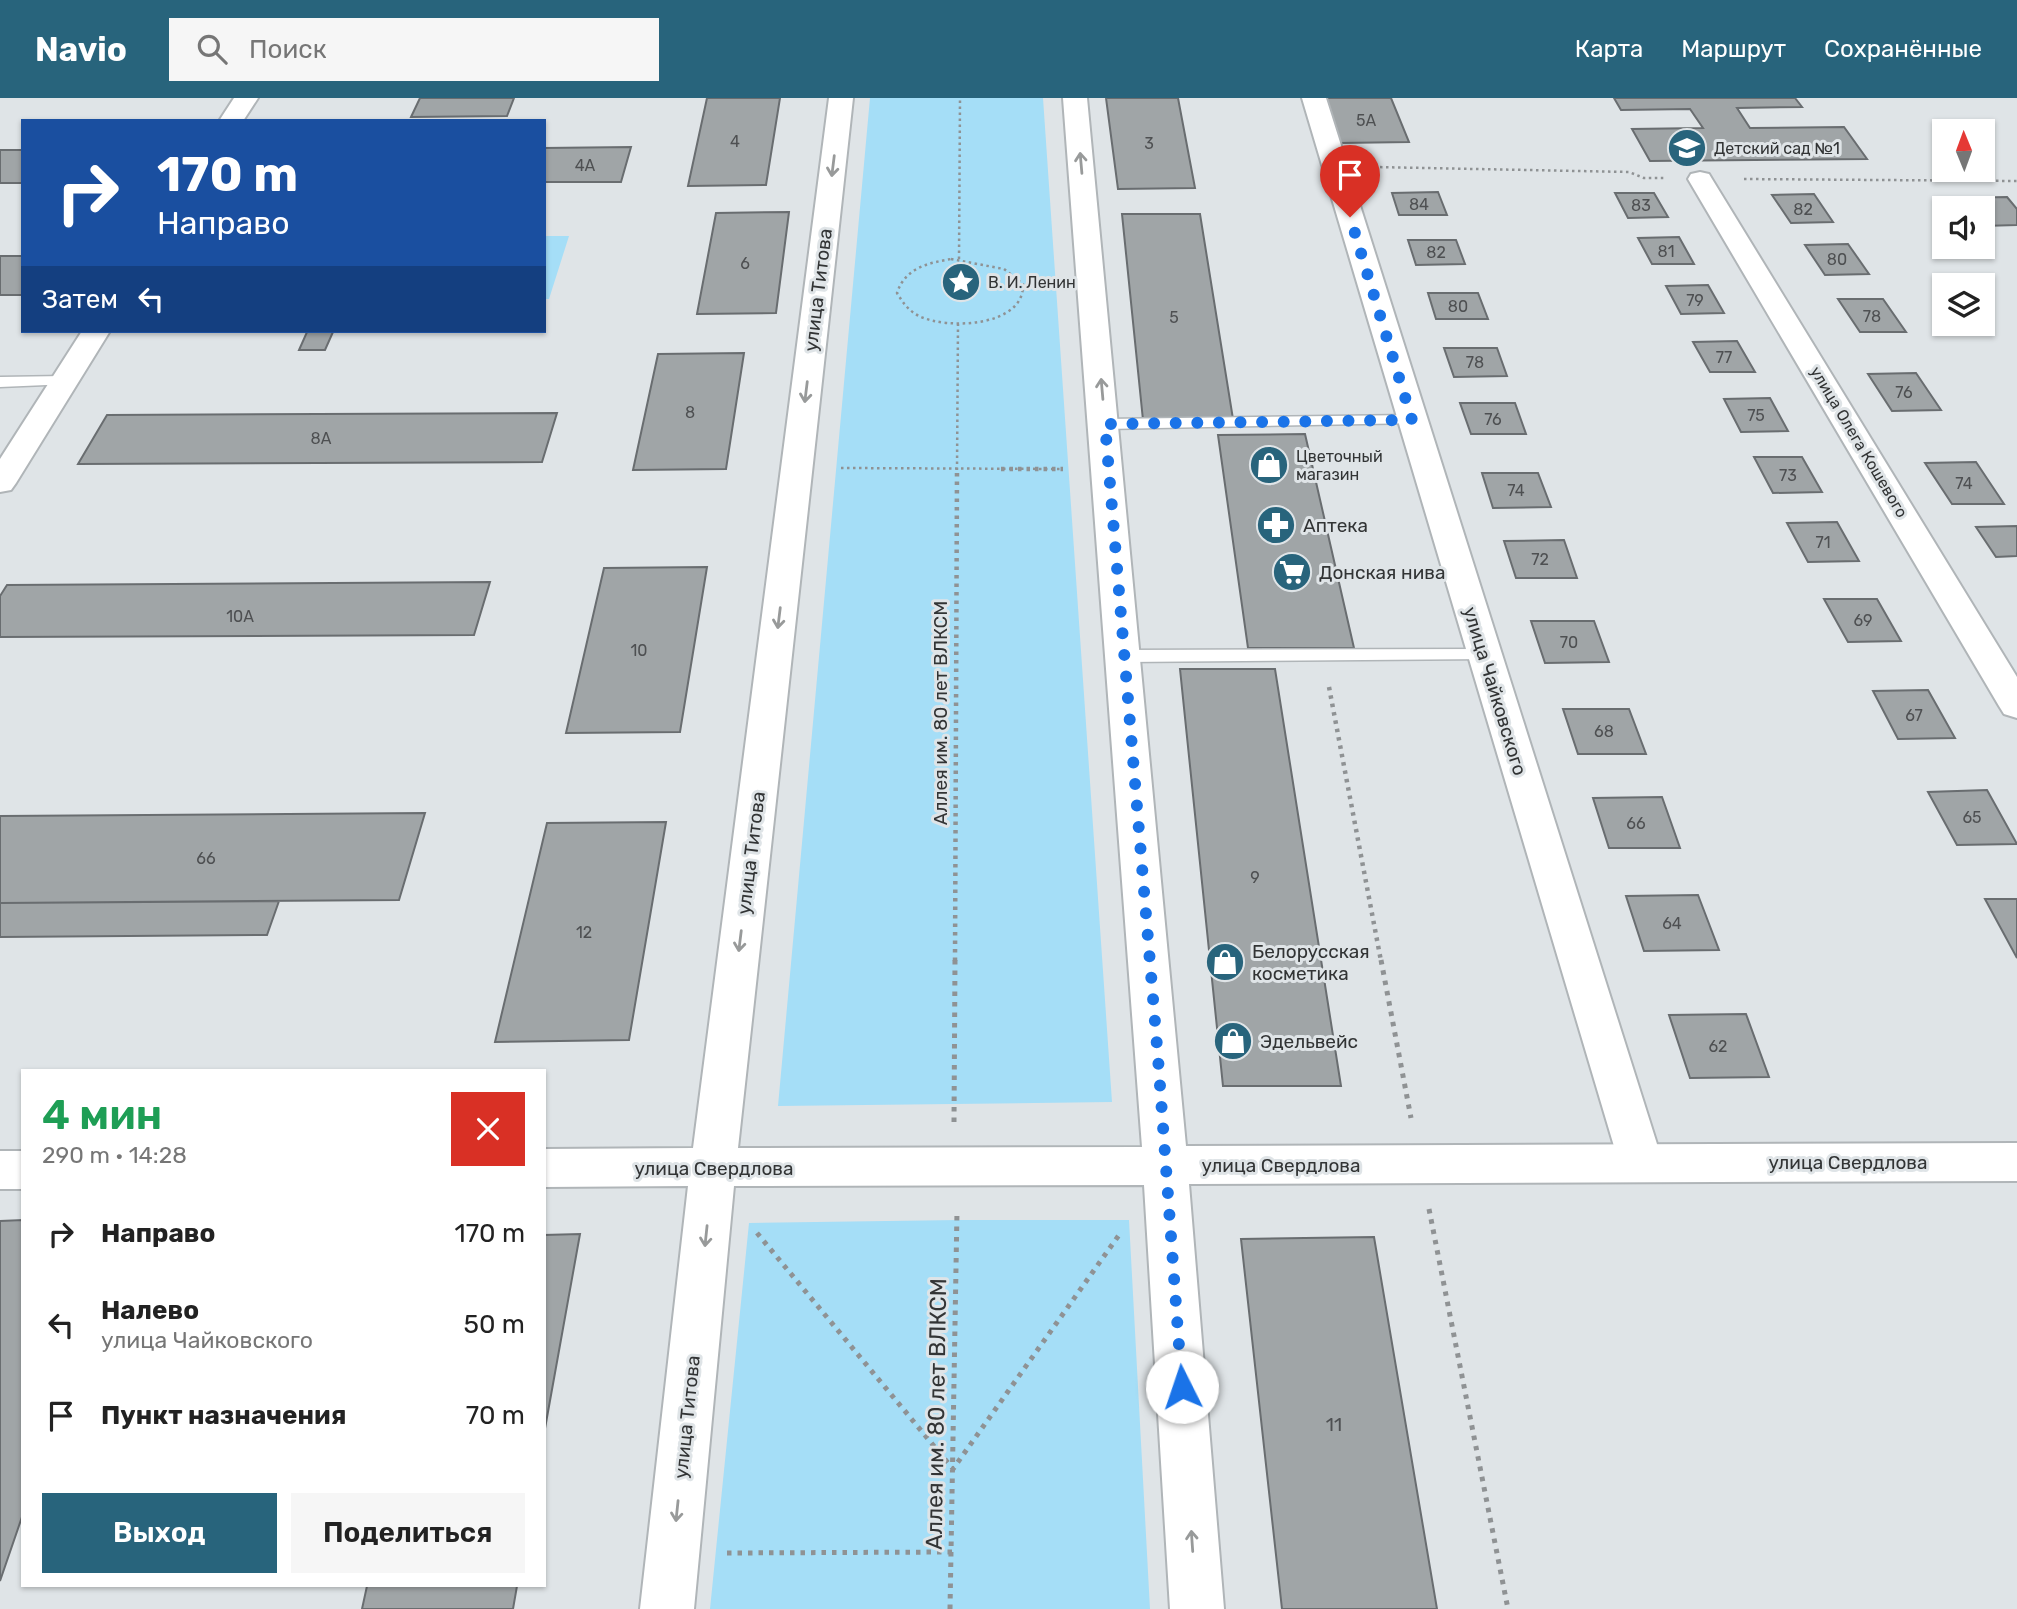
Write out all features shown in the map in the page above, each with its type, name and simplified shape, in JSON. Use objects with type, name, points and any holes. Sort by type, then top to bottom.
[{"type":"street","points":[[232,119],[246,98]]},
{"type":"street","name":"улица Титова","points":[[667,1609],[713,1168],[841,98]]},
{"type":"street","points":[[1075,98],[1126,656],[1167,1165],[1197,1609]]},
{"type":"street","name":"улица Чайковского","points":[[1314,98],[1641,1163]]},
{"type":"street","name":"улица Олега Кошевого","points":[[1700,178],[2017,706]]},
{"type":"street","points":[[0,483],[95,333]]},
{"type":"street","name":"улица Свердлова","points":[[546,1168],[2017,1162]]},
{"type":"street","points":[[0,1170],[21,1170]]},
{"type":"lane","points":[[0,382],[64,381]]},
{"type":"lane","points":[[1105,424],[1412,420]]},
{"type":"lane","points":[[1126,656],[1483,655]]},
{"type":"path","points":[[959,259],[960,98]]},
{"type":"path","points":[[959,259],[978,260],[1007,270],[1021,285],[1022,294],[1018,304],[997,317],[958,324],[917,316],[900,302],[897,293],[904,277],[917,268],[959,259]]},
{"type":"path","name":"Аллея им. 80 лет ВЛКСМ","points":[[954,1102],[958,324]]},
{"type":"path","points":[[836,468],[1068,469]]},
{"type":"path","name":"Аллея им. 80 лет ВЛКСМ","points":[[950,1609],[957,1220]]},
{"type":"path","points":[[749,1223],[953,1469],[1121,1231]]},
{"type":"path","points":[[716,1553],[952,1552]]},
{"type":"shaded area","points":[[870,98],[1043,98],[1112,1102],[778,1106]]},
{"type":"shaded area","points":[[546,236],[569,236],[549,299],[546,299]]},
{"type":"shaded area","points":[[1129,1220],[1150,1609],[710,1609],[749,1223]]},
{"type":"building","points":[[420,98],[514,98],[507,116],[411,117]]},
{"type":"building","points":[[707,98],[780,98],[766,185],[688,186]]},
{"type":"building","points":[[1106,98],[1178,98],[1195,188],[1118,189]]},
{"type":"building","points":[[1324,98],[1391,98],[1409,142],[1340,143]]},
{"type":"building","points":[[1614,98],[1795,98],[1802,107],[1737,108],[1750,128],[1844,127],[1867,159],[1650,161],[1632,129],[1703,128],[1690,109],[1621,110]]},
{"type":"building","points":[[631,147],[621,182],[546,182],[546,148]]},
{"type":"building","points":[[0,150],[21,150],[21,183],[0,183]]},
{"type":"building","points":[[1438,192],[1447,215],[1399,215],[1392,193]]},
{"type":"building","points":[[1615,193],[1654,193],[1668,217],[1628,218]]},
{"type":"building","points":[[1814,194],[1833,222],[1791,223],[1772,195]]},
{"type":"building","points":[[1995,197],[2007,197],[2017,209],[2017,225],[1995,226]]},
{"type":"building","points":[[789,212],[776,313],[697,314],[716,213]]},
{"type":"building","points":[[1122,214],[1200,214],[1233,419],[1143,420]]},
{"type":"building","points":[[1679,237],[1694,264],[1652,264],[1638,238]]},
{"type":"building","points":[[1408,240],[1456,240],[1465,264],[1416,265]]},
{"type":"building","points":[[1848,244],[1869,274],[1825,275],[1805,245]]},
{"type":"building","points":[[0,256],[21,256],[21,295],[0,295]]},
{"type":"building","points":[[1708,285],[1724,313],[1681,314],[1666,286]]},
{"type":"building","points":[[1428,293],[1478,293],[1488,319],[1436,319]]},
{"type":"building","points":[[1838,299],[1883,299],[1906,332],[1860,332]]},
{"type":"building","points":[[307,333],[333,333],[325,350],[299,350]]},
{"type":"building","points":[[1737,341],[1755,372],[1710,372],[1693,342]]},
{"type":"building","points":[[1444,348],[1497,348],[1507,376],[1454,377]]},
{"type":"building","points":[[744,353],[726,469],[633,470],[658,354]]},
{"type":"building","points":[[1916,373],[1941,410],[1892,411],[1868,374]]},
{"type":"building","points":[[1770,398],[1788,431],[1741,432],[1724,399]]},
{"type":"building","points":[[1460,403],[1515,403],[1526,434],[1471,434]]},
{"type":"building","points":[[557,413],[542,462],[78,464],[107,415]]},
{"type":"building","points":[[1305,434],[1354,648],[1248,648],[1218,435]]},
{"type":"building","points":[[1754,457],[1802,457],[1822,492],[1773,493]]},
{"type":"building","points":[[1976,462],[2004,504],[1952,504],[1925,463]]},
{"type":"building","points":[[1482,473],[1538,473],[1551,507],[1493,508]]},
{"type":"building","points":[[1837,522],[1859,561],[1808,562],[1787,523]]},
{"type":"building","points":[[2017,526],[2017,556],[1996,557],[1976,527]]},
{"type":"building","points":[[1564,540],[1577,578],[1516,578],[1504,541]]},
{"type":"building","points":[[707,567],[680,732],[566,733],[604,568]]},
{"type":"building","points":[[490,582],[474,635],[0,637],[0,596],[7,585]]},
{"type":"building","points":[[1824,599],[1877,599],[1901,641],[1848,642]]},
{"type":"building","points":[[1531,621],[1594,621],[1609,662],[1545,663]]},
{"type":"building","points":[[1180,669],[1275,669],[1341,1086],[1223,1086]]},
{"type":"building","points":[[1928,690],[1955,738],[1898,739],[1873,691]]},
{"type":"building","points":[[1563,709],[1629,709],[1646,754],[1578,754]]},
{"type":"building","points":[[1987,790],[2017,844],[1957,845],[1928,792]]},
{"type":"building","points":[[1662,797],[1680,848],[1609,848],[1593,798]]},
{"type":"building","points":[[425,813],[399,900],[0,903],[0,816]]},
{"type":"building","points":[[666,822],[629,1040],[495,1042],[547,823]]},
{"type":"building","points":[[1698,895],[1719,950],[1644,951],[1626,896]]},
{"type":"building","points":[[1985,899],[2017,899],[2017,958]]},
{"type":"building","points":[[279,901],[267,935],[0,937],[0,903]]},
{"type":"building","points":[[1746,1014],[1769,1077],[1690,1078],[1669,1015]]},
{"type":"building","points":[[21,1220],[21,1520],[0,1581],[0,1221]]},
{"type":"building","points":[[580,1234],[546,1423],[546,1235]]},
{"type":"building","points":[[1374,1237],[1437,1609],[1282,1609],[1241,1239]]},
{"type":"building","points":[[367,1587],[517,1587],[513,1609],[362,1609]]},
{"type":"place","name":"Детский сад №1","points":[[1687,148]]},
{"type":"place","name":"В. И. Ленин","points":[[961,282]]},
{"type":"place","name":"Цветочный магазин","points":[[1269,465]]},
{"type":"place","name":"Аптека","points":[[1276,525]]},
{"type":"place","name":"Донская нива","points":[[1292,572]]},
{"type":"place","name":"Белорусская косметика","points":[[1225,962]]},
{"type":"place","name":"Эдельвейс","points":[[1233,1041]]},
{"type":"route","points":[[1182,1387],[1167,1165],[1105,424],[1412,420],[1350,217]]}]
